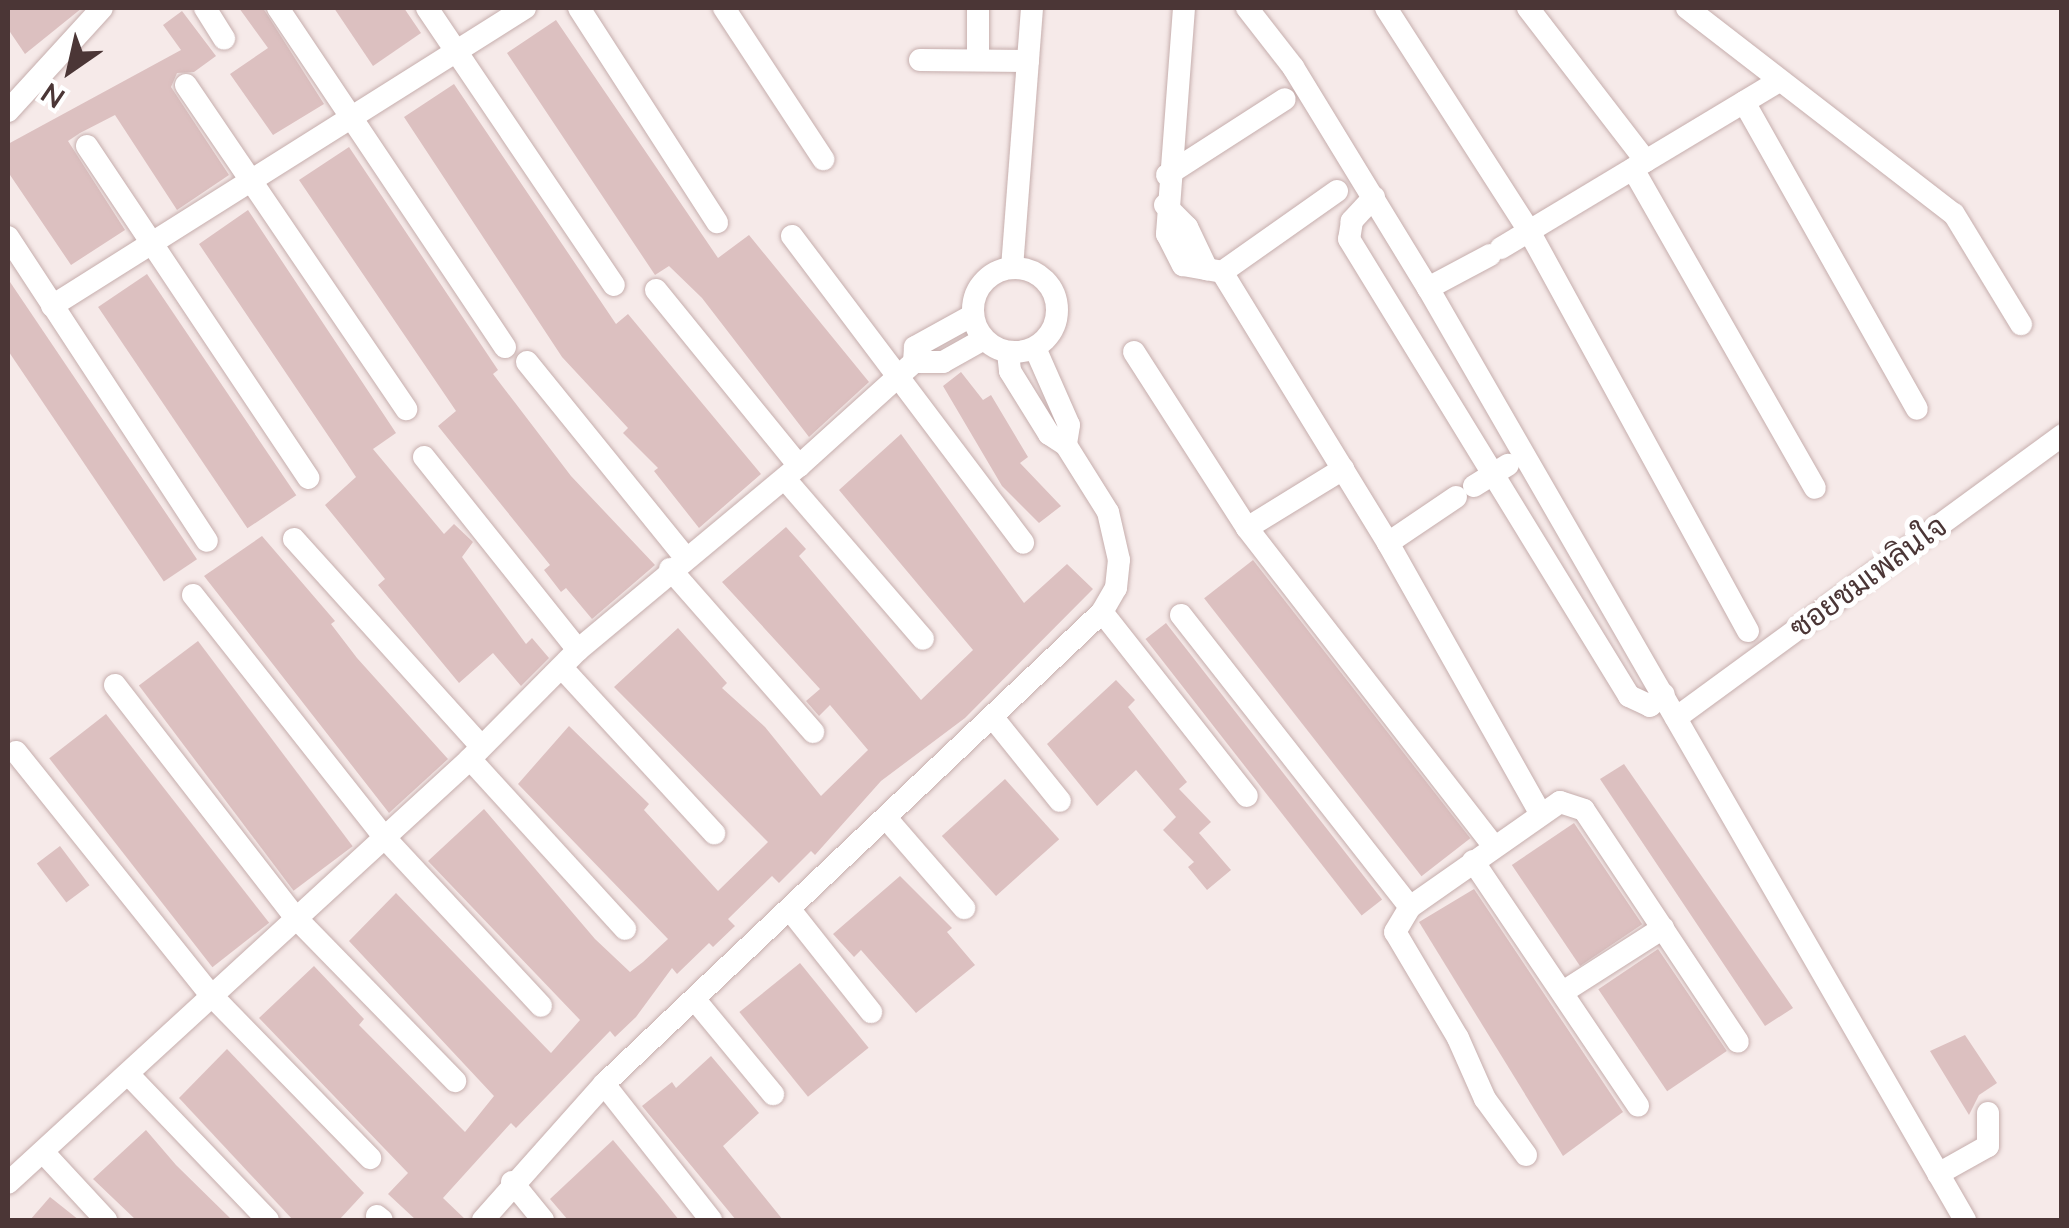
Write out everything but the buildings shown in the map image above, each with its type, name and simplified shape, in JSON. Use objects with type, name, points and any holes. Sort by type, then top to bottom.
[{"type":"street","points":[[10,104],[80,16],[102,8]]},
{"type":"street","points":[[205,8],[224,39]]},
{"type":"street","points":[[278,8],[505,346]]},
{"type":"street","points":[[426,8],[614,285]]},
{"type":"street","points":[[52,306],[152,248],[525,8]]},
{"type":"street","points":[[580,8],[717,222]]},
{"type":"street","points":[[724,8],[824,158]]},
{"type":"street","points":[[978,8],[978,58]]},
{"type":"street","points":[[1012,268],[1032,8]]},
{"type":"street","points":[[1184,8],[1166,205],[1176,256],[1192,269],[1215,271],[1337,191]]},
{"type":"street","points":[[1247,8],[1293,67],[1374,197],[1438,284],[1524,455],[1946,1170],[1966,1220]]},
{"type":"street","points":[[1386,8],[1529,231],[1748,631]]},
{"type":"street","points":[[1528,8],[1640,165],[1815,488]]},
{"type":"street","points":[[1687,8],[1954,214],[2021,324]]},
{"type":"street","points":[[920,60],[978,58],[1028,62]]},
{"type":"street","points":[[1438,284],[1779,81]]},
{"type":"street","points":[[186,85],[406,409]]},
{"type":"street","points":[[1167,175],[1285,99]]},
{"type":"street","points":[[1744,102],[1917,409]]},
{"type":"street","points":[[87,146],[308,478]]},
{"type":"street","points":[[1374,197],[1352,221],[1349,238],[1629,696],[1650,706],[1664,694]]},
{"type":"street","points":[[792,236],[907,368],[1023,544]]},
{"type":"street","points":[[8,237],[206,540]]},
{"type":"street","points":[[8,1183],[476,753],[564,670],[578,650],[677,562],[792,472],[907,368],[914,348],[927,337],[973,315],[987,278],[1012,268],[1039,276],[1056,299],[1054,327],[1035,348],[1008,352],[984,339],[973,315]]},
{"type":"street","points":[[1215,271],[1388,544],[1540,814]]},
{"type":"street","points":[[656,290],[923,639]]},
{"type":"street","points":[[907,368],[943,362],[984,339]]},
{"type":"street","points":[[1035,348],[1069,425],[1066,446]]},
{"type":"street","points":[[483,1220],[512,1182],[604,1084],[994,719],[1102,612],[1116,588],[1116,537],[1066,446],[1049,434],[1010,371],[1008,352]]},
{"type":"street","points":[[1134,352],[1247,528],[1494,846]]},
{"type":"street","points":[[527,362],[677,562],[812,732]]},
{"type":"street","name":"ซอยชมเพลินใจ","points":[[1676,718],[2062,435]]},
{"type":"street","points":[[1388,544],[1524,455]]},
{"type":"street","points":[[424,456],[578,650]]},
{"type":"street","points":[[1247,528],[1343,469]]},
{"type":"street","points":[[294,539],[625,930]]},
{"type":"street","points":[[193,595],[385,838],[542,1006]]},
{"type":"street","points":[[1102,612],[1246,796]]},
{"type":"street","points":[[1181,615],[1410,907]]},
{"type":"street","points":[[564,670],[714,834]]},
{"type":"street","points":[[115,685],[296,918],[454,1081]]},
{"type":"street","points":[[994,719],[1060,801]]},
{"type":"street","points":[[16,752],[211,996],[370,1158]]},
{"type":"street","points":[[1526,1154],[1485,1099],[1444,1013],[1397,944],[1394,932],[1410,907],[1540,814],[1569,802],[1584,810],[1738,1042]]},
{"type":"street","points":[[888,819],[964,908]]},
{"type":"street","points":[[1473,861],[1638,1106]]},
{"type":"street","points":[[790,910],[871,1012]]},
{"type":"street","points":[[1562,992],[1663,928]]},
{"type":"street","points":[[696,1001],[773,1094]]},
{"type":"street","points":[[128,1074],[268,1220]]},
{"type":"street","points":[[604,1084],[712,1220]]},
{"type":"street","points":[[1946,1170],[1980,1154],[1992,1135],[1988,1113]]},
{"type":"street","points":[[44,1152],[106,1220]]},
{"type":"street","points":[[512,1182],[543,1220]]}]
